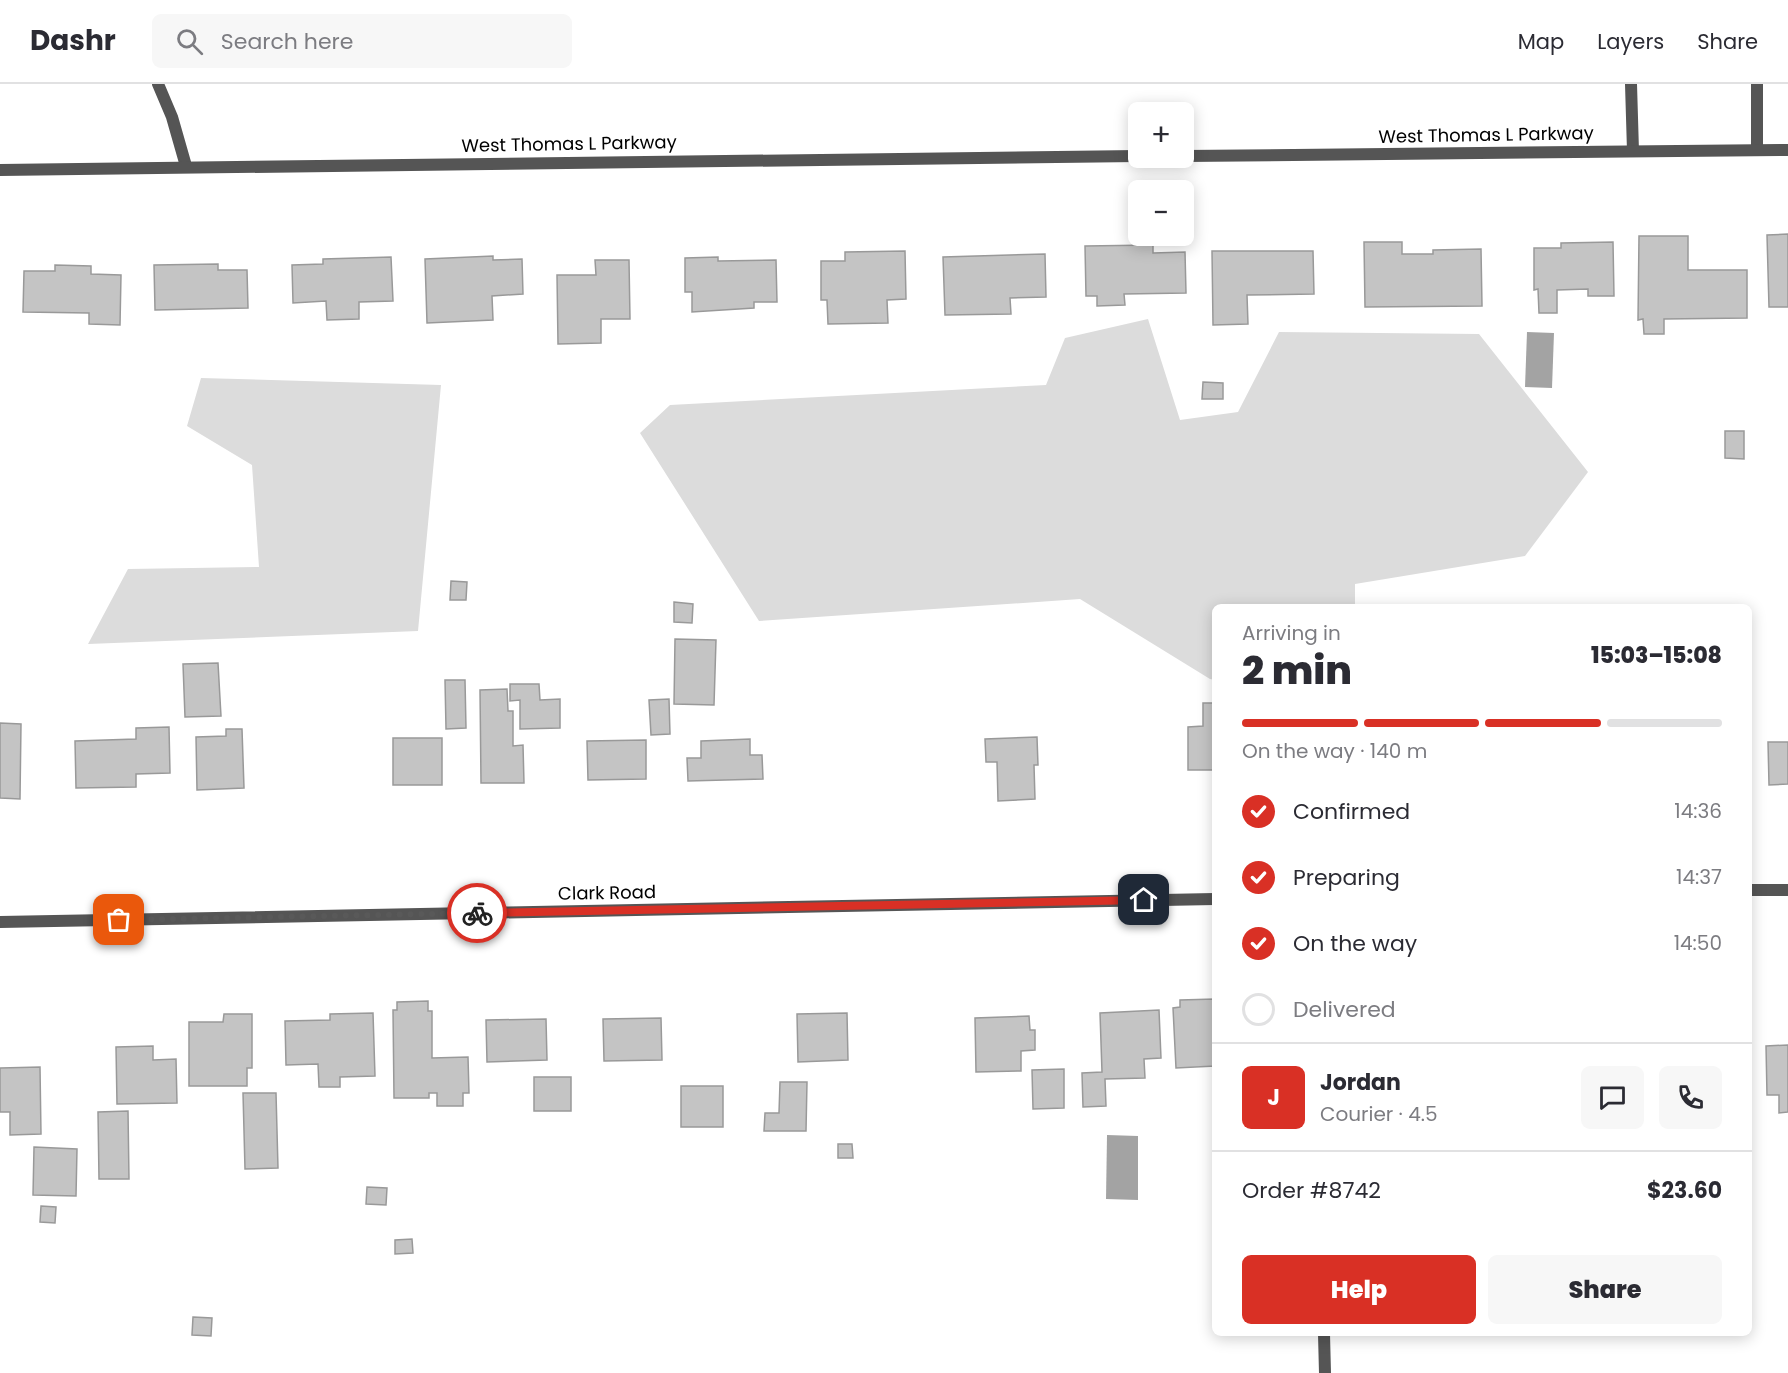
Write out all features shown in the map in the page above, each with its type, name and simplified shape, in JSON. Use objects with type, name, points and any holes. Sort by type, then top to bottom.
[{"type":"street","points":[[158,84],[172,117],[186,166]]},
{"type":"street","points":[[1631,84],[1633,151]]},
{"type":"street","points":[[1757,84],[1757,150]]},
{"type":"street","name":"West Thomas L Parkway","points":[[1194,156],[1788,150]]},
{"type":"street","name":"West Thomas L Parkway","points":[[0,170],[1128,156]]},
{"type":"street","points":[[1752,890],[1788,890]]},
{"type":"street","name":"Clark Road","points":[[0,922],[1212,899]]},
{"type":"street","points":[[1324,1336],[1325,1373]]},
{"type":"shaded area","points":[[1148,319],[1180,420],[1238,412],[1279,332],[1479,334],[1588,472],[1525,556],[1355,584],[1355,604],[1212,604],[1212,679],[1080,599],[759,621],[640,433],[670,405],[1046,385],[1065,338]]},
{"type":"shaded area","points":[[1527,332],[1554,333],[1552,388],[1525,387]]},
{"type":"shaded area","points":[[201,378],[441,385],[418,631],[88,644],[128,569],[259,567],[252,465],[187,426]]},
{"type":"shaded area","points":[[1107,1135],[1138,1136],[1138,1200],[1106,1199]]},
{"type":"building","points":[[1788,234],[1788,307],[1769,307],[1767,235]]},
{"type":"building","points":[[1639,236],[1688,236],[1688,270],[1747,270],[1747,318],[1664,319],[1664,334],[1644,334],[1643,319],[1638,320]]},
{"type":"building","points":[[1364,242],[1402,242],[1402,254],[1433,254],[1433,250],[1481,249],[1482,306],[1365,307]]},
{"type":"building","points":[[1613,242],[1614,296],[1588,296],[1588,289],[1557,290],[1557,313],[1539,313],[1538,289],[1534,290],[1534,248],[1561,248],[1561,243]]},
{"type":"building","points":[[1085,246],[1153,246],[1153,253],[1185,252],[1186,293],[1124,294],[1125,305],[1097,306],[1097,296],[1086,296]]},
{"type":"building","points":[[905,251],[906,299],[887,300],[888,323],[828,324],[827,300],[821,300],[821,261],[845,261],[845,252]]},
{"type":"building","points":[[1212,251],[1313,251],[1314,294],[1247,295],[1248,324],[1213,325]]},
{"type":"building","points":[[1045,254],[1046,297],[1010,298],[1011,314],[945,315],[943,257]]},
{"type":"building","points":[[493,256],[493,260],[522,259],[523,294],[492,296],[493,320],[427,323],[425,259]]},
{"type":"building","points":[[391,257],[393,301],[359,302],[359,319],[327,320],[326,301],[293,303],[292,265],[323,264],[323,259]]},
{"type":"building","points":[[718,257],[718,261],[776,260],[777,302],[754,302],[754,308],[692,312],[692,292],[685,292],[685,258]]},
{"type":"building","points":[[595,260],[629,260],[630,319],[601,319],[601,343],[558,344],[557,275],[596,275]]},
{"type":"building","points":[[218,264],[218,270],[247,270],[248,308],[155,310],[154,265]]},
{"type":"building","points":[[55,265],[91,266],[91,274],[121,275],[120,325],[89,324],[89,313],[23,312],[24,271],[55,271]]},
{"type":"building","points":[[1203,382],[1223,383],[1223,399],[1202,399]]},
{"type":"building","points":[[1725,431],[1744,431],[1744,459],[1725,458]]},
{"type":"building","points":[[451,581],[467,582],[466,600],[450,600]]},
{"type":"building","points":[[674,602],[693,604],[692,623],[674,622]]},
{"type":"building","points":[[675,639],[716,640],[714,705],[674,704]]},
{"type":"building","points":[[218,663],[221,716],[185,717],[183,664]]},
{"type":"building","points":[[445,680],[465,680],[466,728],[446,729]]},
{"type":"building","points":[[510,684],[539,684],[540,700],[560,699],[560,728],[520,729],[520,700],[510,701]]},
{"type":"building","points":[[507,689],[508,711],[513,711],[513,746],[523,745],[524,783],[481,783],[480,690]]},
{"type":"building","points":[[669,699],[670,734],[651,735],[649,700]]},
{"type":"building","points":[[1203,703],[1212,703],[1212,770],[1188,770],[1188,727],[1203,726]]},
{"type":"building","points":[[0,723],[21,724],[20,799],[0,798]]},
{"type":"building","points":[[169,727],[170,773],[136,774],[136,787],[76,788],[75,741],[136,739],[136,728]]},
{"type":"building","points":[[226,729],[242,729],[244,788],[197,790],[196,737],[226,736]]},
{"type":"building","points":[[1037,737],[1038,765],[1034,765],[1035,799],[998,801],[997,762],[986,762],[985,739]]},
{"type":"building","points":[[393,738],[442,738],[442,785],[393,785]]},
{"type":"building","points":[[750,739],[750,755],[762,755],[763,779],[688,781],[687,758],[701,758],[701,741]]},
{"type":"building","points":[[646,740],[646,779],[588,780],[587,741]]},
{"type":"building","points":[[1768,742],[1788,742],[1788,784],[1769,785]]},
{"type":"building","points":[[1212,999],[1212,1066],[1176,1068],[1173,1008],[1180,1007],[1180,1000]]},
{"type":"building","points":[[428,1001],[428,1011],[432,1011],[432,1058],[468,1057],[469,1093],[463,1093],[463,1106],[437,1106],[437,1093],[429,1093],[429,1098],[394,1098],[393,1010],[397,1010],[397,1002]]},
{"type":"building","points":[[1159,1010],[1161,1058],[1144,1059],[1145,1078],[1105,1079],[1106,1106],[1083,1107],[1082,1073],[1102,1072],[1100,1013]]},
{"type":"building","points":[[373,1013],[375,1076],[340,1077],[340,1087],[319,1087],[318,1064],[286,1065],[285,1021],[330,1020],[330,1014]]},
{"type":"building","points":[[847,1013],[848,1060],[798,1062],[797,1014]]},
{"type":"building","points":[[224,1014],[252,1014],[252,1068],[247,1068],[247,1086],[189,1086],[189,1022],[223,1022]]},
{"type":"building","points":[[1029,1016],[1030,1030],[1035,1030],[1035,1050],[1021,1051],[1021,1071],[976,1072],[975,1018]]},
{"type":"building","points":[[661,1018],[662,1060],[604,1061],[603,1019]]},
{"type":"building","points":[[546,1019],[547,1060],[487,1062],[486,1020]]},
{"type":"building","points":[[1788,1045],[1788,1112],[1779,1113],[1779,1095],[1767,1095],[1766,1046]]},
{"type":"building","points":[[153,1046],[153,1060],[176,1059],[177,1103],[117,1104],[116,1047]]},
{"type":"building","points":[[40,1067],[41,1134],[10,1135],[10,1112],[0,1112],[0,1068]]},
{"type":"building","points":[[1064,1069],[1064,1108],[1033,1109],[1032,1070]]},
{"type":"building","points":[[534,1077],[571,1077],[571,1111],[534,1111]]},
{"type":"building","points":[[780,1082],[807,1082],[806,1131],[764,1131],[765,1113],[779,1113]]},
{"type":"building","points":[[681,1086],[723,1086],[723,1127],[681,1127]]},
{"type":"building","points":[[243,1093],[276,1093],[278,1168],[245,1169]]},
{"type":"building","points":[[128,1111],[129,1179],[99,1179],[98,1112]]},
{"type":"building","points":[[838,1144],[852,1144],[853,1158],[838,1158]]},
{"type":"building","points":[[34,1147],[77,1149],[76,1196],[33,1195]]},
{"type":"building","points":[[367,1187],[387,1188],[386,1205],[366,1204]]},
{"type":"building","points":[[41,1206],[56,1207],[55,1223],[40,1222]]},
{"type":"building","points":[[412,1239],[413,1253],[395,1254],[395,1240]]},
{"type":"building","points":[[193,1317],[212,1318],[211,1336],[192,1335]]},
{"type":"way so far","points":[[119,920],[477,913]]},
{"type":"route","points":[[477,913],[1144,900]]}]
